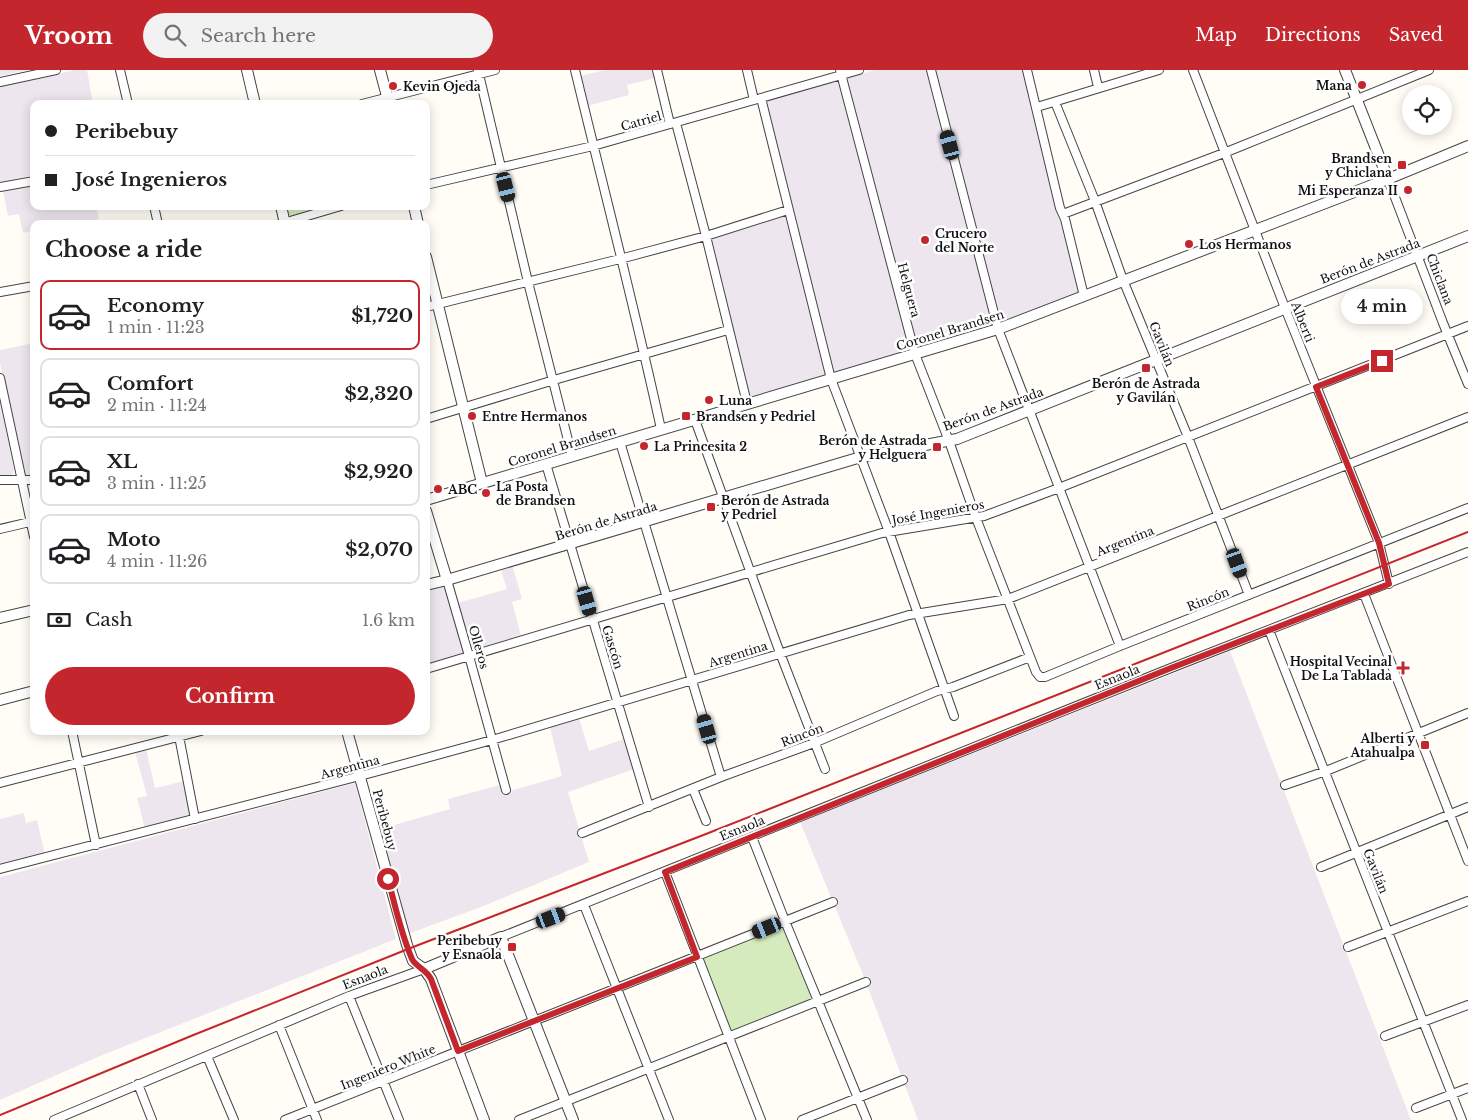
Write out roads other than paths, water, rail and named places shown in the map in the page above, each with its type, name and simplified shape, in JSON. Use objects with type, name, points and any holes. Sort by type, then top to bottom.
[{"type":"street","points":[[0,82],[56,70]]},
{"type":"street","points":[[120,70],[127,100]]},
{"type":"street","points":[[247,70],[254,100]]},
{"type":"street","points":[[380,70],[388,100],[479,72],[495,70]]},
{"type":"street","points":[[575,70],[661,429]]},
{"type":"street","points":[[657,70],[706,236],[747,404]]},
{"type":"street","points":[[747,70],[758,99],[831,379],[889,532],[954,716]]},
{"type":"street","name":"Catriel","points":[[430,185],[593,146],[758,99],[841,72],[859,70]]},
{"type":"street","points":[[931,70],[998,329],[1120,646]]},
{"type":"street","points":[[1027,70],[1060,208],[1084,296]]},
{"type":"street","points":[[1094,70],[1098,87]]},
{"type":"street","points":[[1037,107],[1159,70]]},
{"type":"street","name":"Alberti","points":[[1193,70],[1254,230],[1379,543],[1389,584]]},
{"type":"street","name":"Chiclana","points":[[1345,70],[1468,384]]},
{"type":"street","points":[[1063,214],[1224,153],[1429,70]]},
{"type":"street","points":[[479,72],[528,282],[572,456]]},
{"type":"street","name":"Helguera","points":[[841,72],[914,354],[949,441],[976,518],[1030,657],[1040,677]]},
{"type":"street","name":"Gavilán","points":[[1055,102],[1095,201],[1123,280],[1188,437],[1249,595]]},
{"type":"street","name":"Coronel Brandsen","points":[[430,499],[998,329],[1388,179],[1468,146]]},
{"type":"street","points":[[0,187],[30,181]]},
{"type":"street","points":[[293,220],[327,210]]},
{"type":"street","points":[[430,306],[620,260],[706,236],[788,210]]},
{"type":"street","name":"Berón de Astrada","points":[[430,584],[860,457],[949,441],[1468,236]]},
{"type":"street","points":[[430,273],[482,483]]},
{"type":"street","points":[[0,292],[30,287]]},
{"type":"street","name":"José Ingenieros","points":[[430,668],[889,532],[976,518],[1059,488],[1468,326]]},
{"type":"street","points":[[430,418],[644,353],[728,330]]},
{"type":"street","points":[[0,378],[30,513]]},
{"type":"street","name":"Argentina","points":[[0,870],[492,740],[917,613],[1008,599],[1468,417]]},
{"type":"street","points":[[695,420],[780,653],[825,769]]},
{"type":"street","points":[[620,442],[721,777]]},
{"type":"street","name":"Gascón","points":[[546,464],[649,807]]},
{"type":"street","points":[[0,480],[30,480]]},
{"type":"street","name":"Rincón","points":[[1040,677],[1045,677],[1468,508]]},
{"type":"street","points":[[0,529],[30,522]]},
{"type":"street","name":"Olleros","points":[[430,524],[506,790]]},
{"type":"street","name":"Esnaola","points":[[54,1120],[349,996],[424,969],[617,890],[1468,552]]},
{"type":"street","points":[[1364,594],[1468,861]]},
{"type":"street","points":[[0,618],[30,611]]},
{"type":"street","name":"Gavilán","points":[[1269,630],[1390,932],[1462,1120]]},
{"type":"street","name":"Rincón","points":[[582,833],[721,777],[814,743],[937,691],[1030,657]]},
{"type":"street","points":[[0,700],[30,692]]},
{"type":"street","points":[[1285,785],[1468,713]]},
{"type":"street","points":[[73,735],[96,845]]},
{"type":"street","points":[[0,783],[174,735]]},
{"type":"street","points":[[178,735],[195,819]]},
{"type":"street","name":"Peribebuy","points":[[348,735],[407,945],[413,961],[424,969],[431,979],[484,1120]]},
{"type":"street","points":[[693,789],[706,821]]},
{"type":"street","points":[[1321,867],[1468,807]]},
{"type":"street","points":[[752,837],[867,1120]]},
{"type":"street","points":[[665,872],[761,1120]]},
{"type":"street","points":[[1348,947],[1468,901]]},
{"type":"street","name":"Ingeniero White","points":[[285,1120],[833,902]]},
{"type":"street","points":[[584,905],[669,1120]]},
{"type":"street","points":[[501,937],[574,1120]]},
{"type":"street","points":[[519,1120],[866,982]]},
{"type":"street","points":[[349,996],[399,1120]]},
{"type":"street","points":[[1385,1036],[1468,1005]]},
{"type":"street","points":[[279,1025],[317,1120]]},
{"type":"street","points":[[207,1056],[234,1120]]},
{"type":"street","points":[[802,1120],[903,1080]]},
{"type":"street","points":[[138,1084],[152,1120]]},
{"type":"street","points":[[1416,1108],[1468,1088]]},
{"type":"railway","points":[[0,1115],[408,949],[706,834],[1468,532]]},
{"type":"place","name":"Mana","points":[[1362,85]]},
{"type":"place","name":"Kevin Ojeda","points":[[393,86]]},
{"type":"place","name":"Brandsen y Chiclana","points":[[1402,165]]},
{"type":"place","name":"Mi Esperanza II","points":[[1408,190]]},
{"type":"place","name":"Crucero del Norte","points":[[925,240]]},
{"type":"place","name":"Los Hermanos","points":[[1189,244]]},
{"type":"place","name":"Berón de Astrada y Gavilán","points":[[1146,368]]},
{"type":"place","name":"Luna","points":[[709,400]]},
{"type":"place","name":"Entre Hermanos","points":[[472,416]]},
{"type":"place","name":"Brandsen y Pedriel","points":[[686,416]]},
{"type":"place","name":"La Princesita 2","points":[[644,446]]},
{"type":"place","name":"Berón de Astrada y Helguera","points":[[937,447]]},
{"type":"place","name":"ABC","points":[[438,489]]},
{"type":"place","name":"La Posta de Brandsen","points":[[486,493]]},
{"type":"place","name":"Berón de Astrada y Pedriel","points":[[711,507]]},
{"type":"place","name":"Hospital Vecinal De La Tablada","points":[[1403,668]]},
{"type":"place","name":"Alberti y Atahualpa","points":[[1425,745]]},
{"type":"place","name":"Peribebuy y Esnaola","points":[[512,947]]}]
